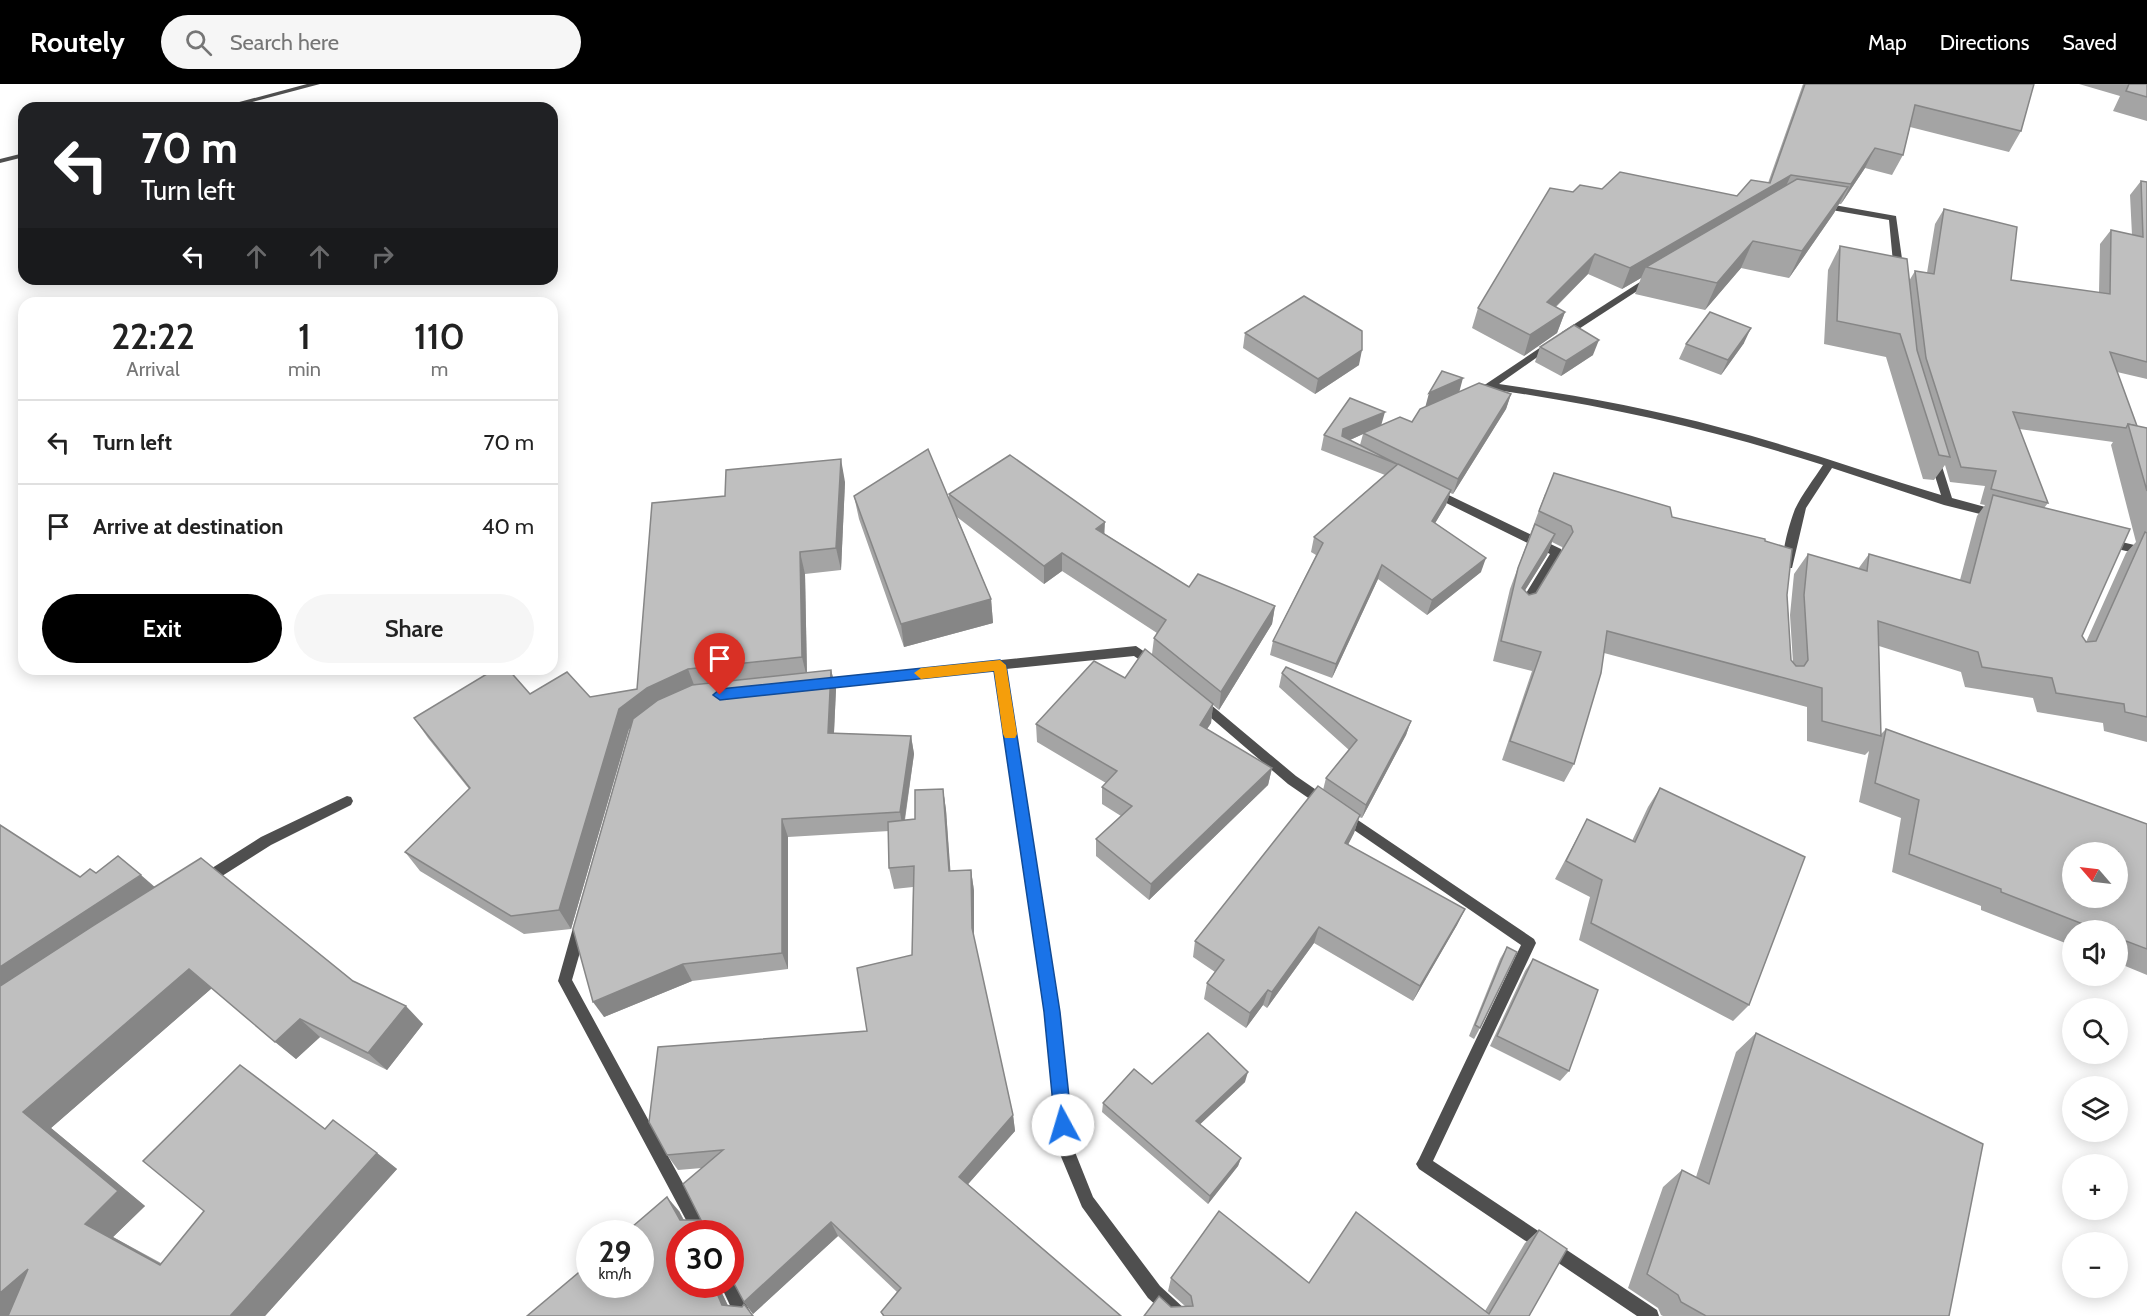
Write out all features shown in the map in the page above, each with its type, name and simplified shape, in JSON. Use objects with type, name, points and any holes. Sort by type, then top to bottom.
[{"type":"street","points":[[245,102],[316,84]]},
{"type":"street","points":[[0,161],[18,156]]},
{"type":"street","points":[[1816,205],[1893,218],[1900,289]]},
{"type":"street","points":[[1469,395],[1489,386],[1629,291],[1660,273]]},
{"type":"street","points":[[1489,386],[1572,397],[1655,414],[1757,441],[1948,502],[2006,517]]},
{"type":"street","points":[[1932,448],[1948,502]]},
{"type":"street","points":[[1786,580],[1790,546],[1801,508],[1829,464]]},
{"type":"street","points":[[1430,490],[1557,552],[1522,609]]},
{"type":"street","points":[[2098,540],[2119,551],[2147,552]]},
{"type":"street","points":[[802,686],[1136,651],[1161,670]]},
{"type":"street","points":[[1000,665],[1052,1012],[1065,1147],[1087,1202],[1154,1292],[1180,1316]]},
{"type":"street","points":[[1187,692],[1292,780],[1529,942],[1424,1164],[1651,1316]]},
{"type":"street","points":[[199,883],[266,841],[347,801]]},
{"type":"street","points":[[584,914],[566,981],[695,1220]]},
{"type":"street","points":[[735,1298],[744,1316]]},
{"type":"building","points":[[1805,84],[2034,84],[2021,131],[1915,105],[1903,155],[1875,148],[1851,184],[1791,175],[1630,268],[1595,254],[1547,302],[1565,312],[1530,335],[1478,308],[1550,188],[1573,192],[1580,185],[1602,189],[1620,172],[1737,196],[1751,180],[1770,183]]},
{"type":"building","points":[[2129,84],[2147,84],[2147,97],[2126,91]]},
{"type":"building","points":[[1797,179],[1848,187],[1802,251],[1753,241],[1717,283],[1646,267]]},
{"type":"building","points":[[2141,181],[2147,182],[2147,362],[2110,352],[2137,426],[2128,424],[2126,428],[2013,412],[2048,503],[1991,489],[1996,471],[1961,467],[1926,358],[1915,271],[1934,274],[1944,209],[2017,227],[2011,280],[2110,294],[2111,230],[2143,237]]},
{"type":"building","points":[[1840,246],[1907,259],[1917,350],[1950,457],[1939,455],[1900,334],[1837,321]]},
{"type":"building","points":[[1304,296],[1362,331],[1362,350],[1318,379],[1245,333]]},
{"type":"building","points":[[1710,312],[1751,328],[1728,360],[1686,344]]},
{"type":"building","points":[[1574,325],[1599,340],[1566,361],[1540,347]]},
{"type":"building","points":[[1442,371],[1463,378],[1429,393]]},
{"type":"building","points":[[1479,383],[1511,394],[1458,479],[1363,433],[1400,417],[1412,422],[1420,409]]},
{"type":"building","points":[[1350,398],[1385,412],[1343,429],[1342,436],[1397,464],[1324,435]]},
{"type":"building","points":[[2128,424],[2147,428],[2147,491]]},
{"type":"building","points":[[928,449],[991,599],[901,624],[854,496]]},
{"type":"building","points":[[1010,455],[1105,522],[1096,529],[1189,587],[1198,574],[1275,606],[1221,692],[1154,638],[1166,620],[1062,553],[1044,566],[949,494]]},
{"type":"building","points":[[841,459],[836,548],[800,552],[802,657],[688,669],[647,688],[619,709],[559,910],[511,916],[405,852],[470,788],[414,718],[485,675],[513,675],[530,694],[567,672],[590,697],[637,689],[652,503],[725,496],[726,470]]},
{"type":"building","points":[[1398,464],[1451,490],[1432,521],[1486,558],[1432,600],[1382,565],[1336,664],[1273,641],[1323,543],[1314,537]]},
{"type":"building","points":[[1554,473],[1670,507],[1672,517],[1765,539],[1765,541],[1792,549],[1787,595],[1791,660],[1796,666],[1804,666],[1808,660],[1804,595],[1808,554],[1867,571],[1869,554],[1970,583],[1993,495],[2130,529],[2082,636],[2086,642],[2096,641],[2145,532],[2147,533],[2147,717],[2125,712],[2124,704],[2056,693],[2052,678],[1982,667],[1978,652],[1878,621],[1881,736],[1822,721],[1822,688],[1607,631],[1601,673],[1574,764],[1510,741],[1541,652],[1501,641],[1518,568],[1535,524],[1555,534],[1522,588],[1529,595],[1536,593],[1573,532],[1571,526],[1539,511]]},
{"type":"building","points":[[1145,649],[1213,704],[1200,725],[1272,768],[1151,884],[1096,839],[1132,806],[1102,787],[1117,771],[1036,724],[1094,661],[1125,678]]},
{"type":"building","points":[[1286,667],[1411,721],[1366,805],[1326,778],[1357,740],[1282,673]]},
{"type":"building","points":[[831,670],[828,733],[911,736],[900,812],[782,819],[782,953],[683,964],[593,1002],[573,929],[633,719],[658,700],[692,685]]},
{"type":"building","points":[[1886,729],[2147,824],[2147,949],[2128,942],[2128,920],[2072,920],[2001,892],[2001,889],[1909,854],[1919,800],[1875,783]]},
{"type":"building","points":[[1318,786],[1360,815],[1345,843],[1465,909],[1420,986],[1319,927],[1272,992],[1268,990],[1250,1013],[1207,983],[1224,960],[1195,941]]},
{"type":"building","points":[[1660,788],[1805,857],[1749,1005],[1591,923],[1602,880],[1566,861],[1587,819],[1635,842]]},
{"type":"building","points":[[943,789],[949,871],[971,870],[972,928],[1013,1115],[959,1177],[1121,1316],[884,1316],[881,1312],[901,1288],[831,1222],[744,1302],[742,1298],[744,1298],[744,1220],[701,1220],[683,1184],[723,1150],[667,1155],[649,1122],[658,1047],[867,1031],[857,968],[912,955],[914,866],[889,868],[888,822],[915,819],[915,790]]},
{"type":"building","points":[[0,825],[80,877],[90,869],[96,873],[118,856],[141,875],[0,967]]},
{"type":"building","points":[[201,858],[353,981],[406,1006],[368,1053],[300,1019],[275,1042],[189,969],[23,1112],[118,1191],[85,1224],[160,1265],[204,1211],[143,1161],[240,1065],[325,1129],[333,1120],[377,1153],[232,1316],[8,1316],[28,1269],[0,1293],[0,986]]},
{"type":"building","points":[[1507,947],[1517,952],[1480,1028],[1475,1025]]},
{"type":"building","points":[[1533,959],[1598,990],[1569,1071],[1497,1036]]},
{"type":"building","points":[[1208,1033],[1248,1072],[1196,1121],[1241,1158],[1210,1196],[1103,1103],[1134,1069],[1152,1084]]},
{"type":"building","points":[[1756,1033],[1983,1144],[1949,1316],[1706,1316],[1681,1302],[1678,1295],[1647,1274],[1682,1170],[1709,1184]]},
{"type":"building","points":[[667,1197],[680,1220],[666,1220],[666,1298],[719,1298],[722,1305],[742,1307],[744,1304],[753,1316],[527,1316],[576,1275],[576,1298],[654,1298],[654,1220],[640,1220]]},
{"type":"building","points":[[1219,1211],[1309,1283],[1356,1212],[1489,1314],[1539,1230],[1567,1249],[1529,1316],[1144,1316],[1159,1296],[1171,1307],[1193,1306],[1191,1296],[1171,1278]]},
{"type":"slow traffic","points":[[921,673],[1000,665],[1010,734]]},
{"type":"route","points":[[720,695],[1000,665],[1052,1012],[1063,1125]]}]
